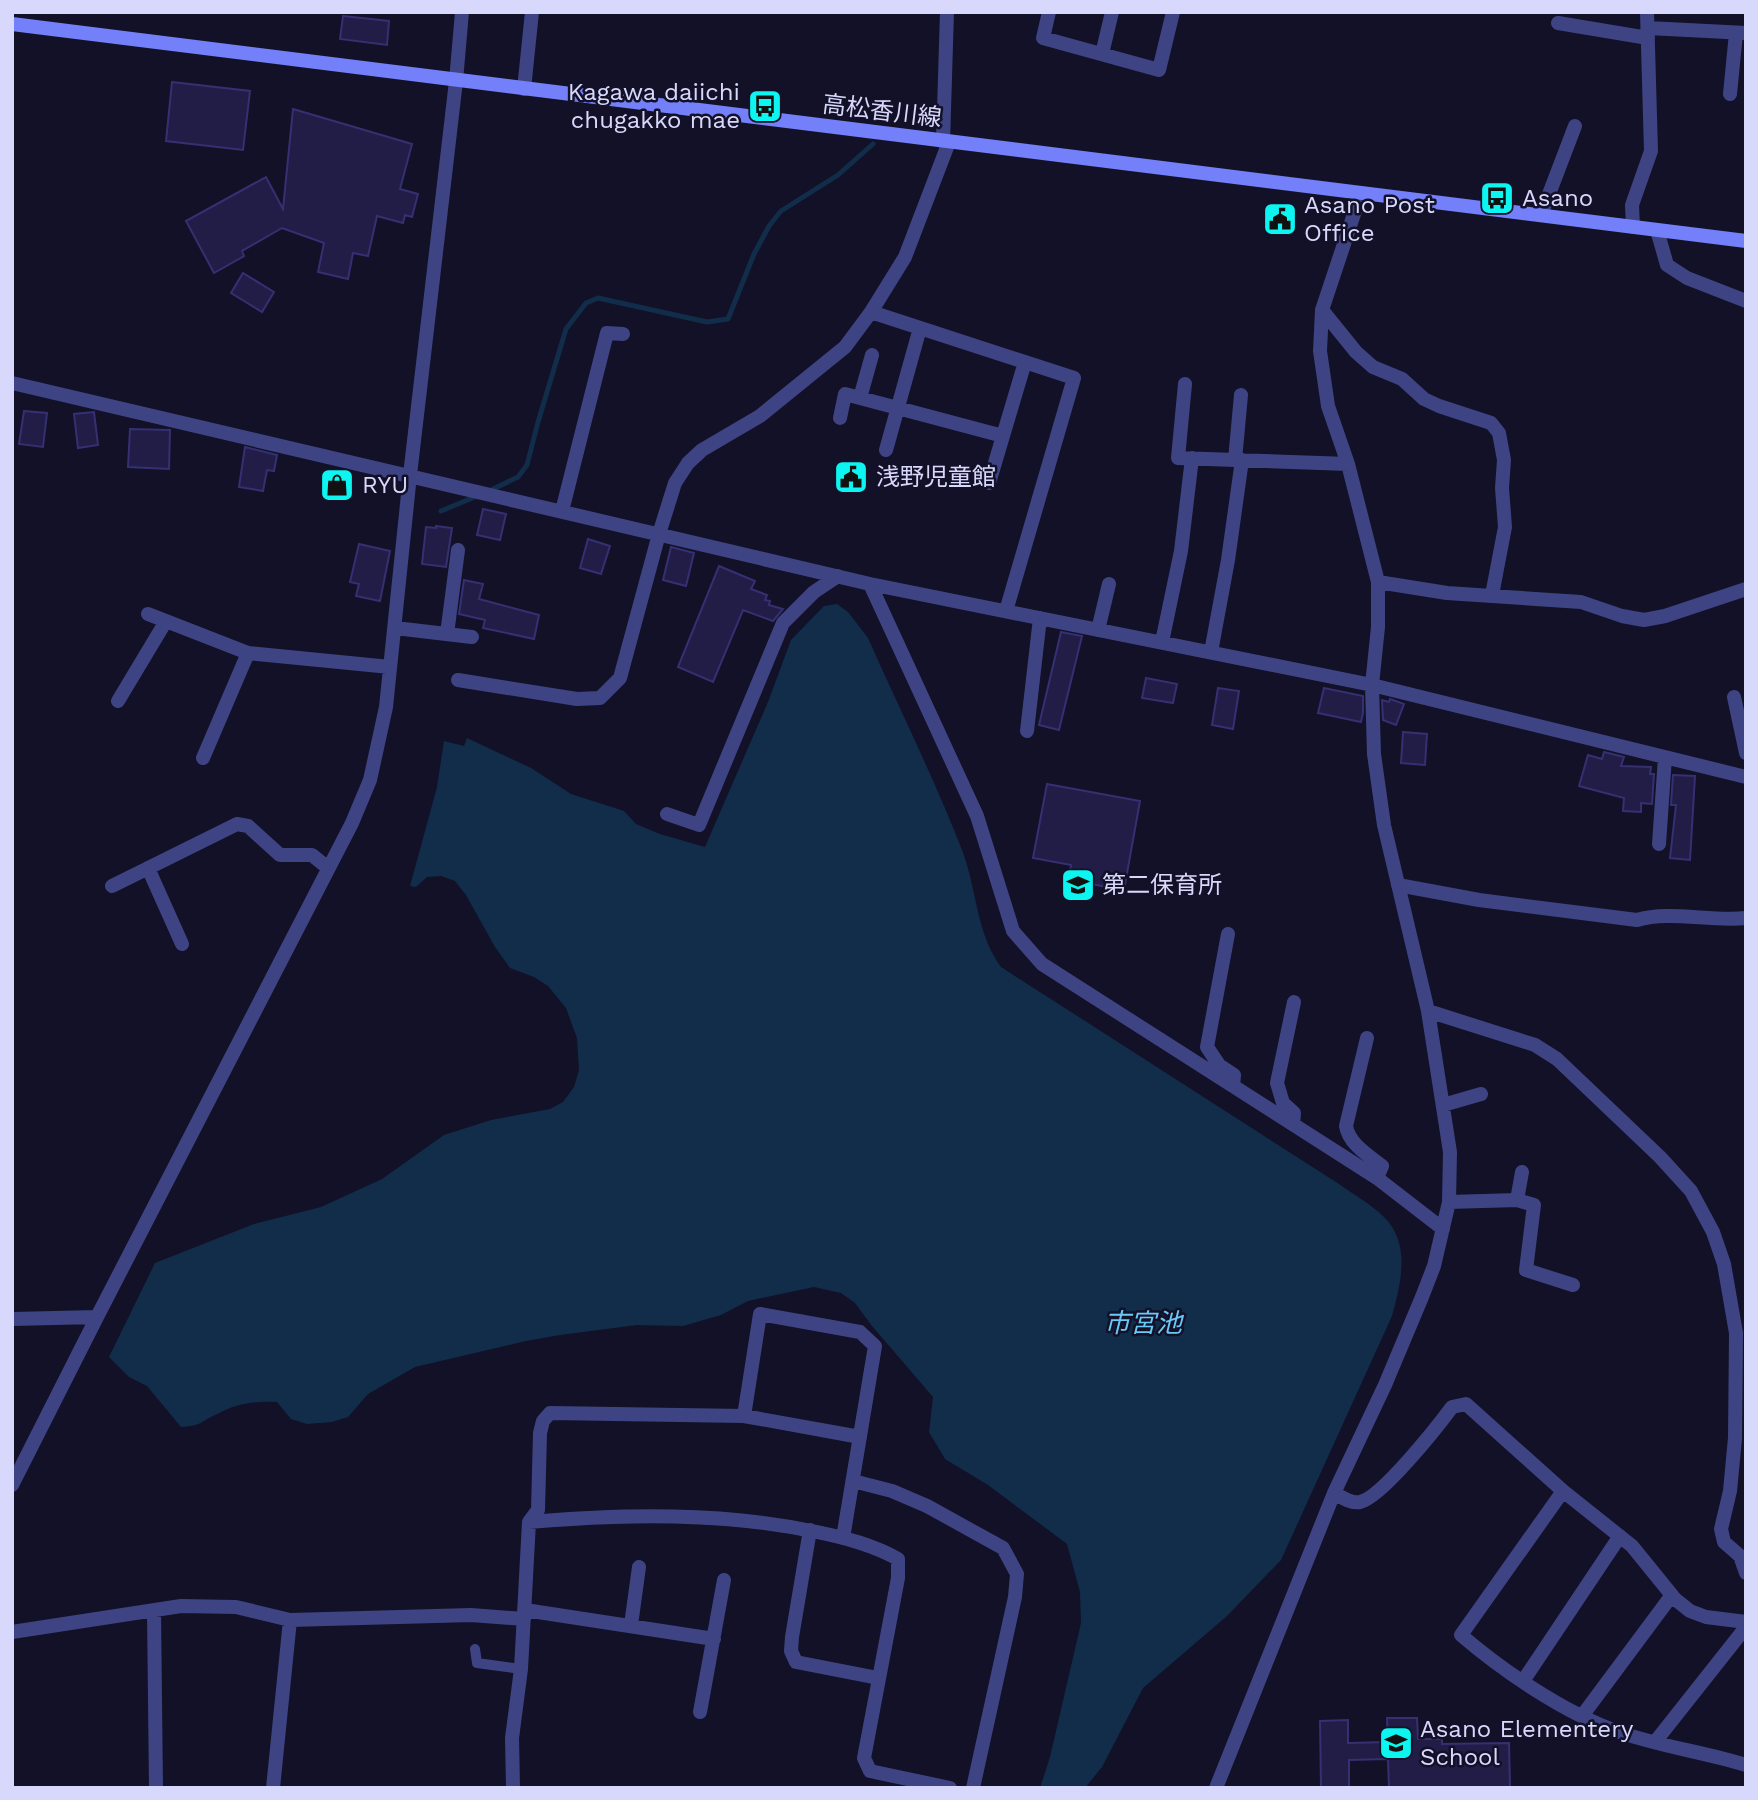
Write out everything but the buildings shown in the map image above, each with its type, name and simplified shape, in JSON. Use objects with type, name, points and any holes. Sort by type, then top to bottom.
[{"type":"main road","name":"高松香川線","points":[[12,24],[1746,242]]},
{"type":"street","points":[[12,1485],[352,823],[370,780],[380,741],[396,628],[410,475],[462,12]]},
{"type":"street","points":[[524,89],[531,12]]},
{"type":"street","points":[[458,680],[577,699],[600,698],[620,678],[675,483],[688,463],[702,450],[760,416],[845,347],[871,313],[905,257],[946,142],[947,12]]},
{"type":"street","points":[[1049,12],[1043,38],[1159,70],[1173,12]]},
{"type":"street","points":[[1102,54],[1112,12]]},
{"type":"street","points":[[1633,227],[1632,205],[1651,151],[1647,12]]},
{"type":"street","points":[[1558,23],[1648,33],[1741,33],[1731,94]]},
{"type":"street","points":[[1541,215],[1575,126]]},
{"type":"street","points":[[1216,1788],[1334,1493],[1385,1385],[1422,1297],[1434,1266],[1449,1202],[1450,1152],[1428,1011],[1384,825],[1374,754],[1372,685],[1378,627],[1378,582],[1348,464],[1328,406],[1320,351],[1322,310],[1361,194]]},
{"type":"street","points":[[1657,230],[1668,265],[1687,278],[1746,301]]},
{"type":"street","points":[[1322,310],[1356,352],[1373,367],[1402,379],[1431,402],[1491,423],[1499,433],[1504,460],[1502,488],[1505,527],[1492,595]]},
{"type":"street","points":[[871,313],[1074,378],[1006,611]]},
{"type":"street","points":[[886,450],[920,328]]},
{"type":"street","points":[[562,511],[607,333],[623,334]]},
{"type":"street","points":[[860,398],[872,355]]},
{"type":"street","points":[[989,483],[1025,362]]},
{"type":"street","points":[[12,383],[870,584],[1372,685],[1746,777]]},
{"type":"street","points":[[1185,384],[1178,458],[1348,464]]},
{"type":"street","points":[[840,418],[845,394],[1003,436]]},
{"type":"street","points":[[1211,652],[1228,560],[1238,460],[1241,395]]},
{"type":"street","points":[[1162,642],[1181,551],[1192,458]]},
{"type":"street","points":[[447,634],[458,550]]},
{"type":"street","points":[[667,814],[699,825],[783,623],[814,592],[838,576]]},
{"type":"street","points":[[1378,582],[1447,593],[1581,602],[1622,616],[1644,620],[1665,616],[1746,589]]},
{"type":"street","points":[[870,584],[978,816],[1013,931],[1042,964],[1377,1178],[1443,1229]]},
{"type":"street","points":[[1098,629],[1110,584]]},
{"type":"street","points":[[148,614],[248,653],[390,667]]},
{"type":"street","points":[[1027,731],[1040,618]]},
{"type":"street","points":[[118,701],[166,621]]},
{"type":"street","points":[[396,628],[472,637]]},
{"type":"street","points":[[203,758],[248,653]]},
{"type":"street","points":[[1734,697],[1746,754]]},
{"type":"street","points":[[1659,844],[1665,757]]},
{"type":"street","points":[[111,886],[237,824],[248,826],[280,855],[312,855],[328,867]]},
{"type":"street","points":[[148,868],[181,943]]},
{"type":"street","points":[[1398,885],[1479,900],[1637,920],[1650,916],[1725,920],[1746,918]]},
{"type":"street","points":[[1228,934],[1207,1047],[1219,1065],[1234,1075],[1233,1086]]},
{"type":"street","points":[[1293,1124],[1294,1113],[1283,1103],[1277,1083],[1294,1002]]},
{"type":"street","points":[[1428,1011],[1535,1045],[1557,1059],[1660,1157],[1691,1191],[1713,1232],[1724,1264],[1736,1333],[1735,1438],[1730,1491],[1721,1529],[1724,1542],[1740,1556],[1746,1573]]},
{"type":"street","points":[[1367,1038],[1346,1126],[1348,1135],[1362,1151],[1382,1166],[1377,1178]]},
{"type":"street","points":[[1443,1105],[1481,1094]]},
{"type":"street","points":[[1517,1200],[1522,1172]]},
{"type":"street","points":[[1449,1202],[1517,1200],[1534,1205],[1526,1270],[1573,1285]]},
{"type":"street","points":[[744,1416],[760,1314],[860,1332],[875,1346],[842,1538]]},
{"type":"street","points":[[12,1319],[97,1317]]},
{"type":"street","points":[[1334,1493],[1352,1502],[1368,1499],[1416,1452],[1452,1406],[1459,1404],[1472,1408],[1563,1491],[1632,1546],[1672,1595],[1690,1611],[1706,1617],[1746,1622]]},
{"type":"street","points":[[513,1788],[512,1738],[521,1669],[529,1522],[538,1510],[540,1433],[543,1421],[550,1413],[744,1416],[860,1437]]},
{"type":"street","points":[[853,1481],[892,1491],[927,1506],[1003,1548],[1017,1574],[973,1788]]},
{"type":"street","points":[[1563,1491],[1461,1635],[1491,1661],[1582,1716],[1614,1730],[1746,1765]]},
{"type":"street","points":[[529,1522],[578,1518],[704,1517],[764,1521],[877,1547],[898,1559],[898,1578],[864,1758],[870,1771],[950,1788]]},
{"type":"street","points":[[810,1530],[792,1637],[791,1651],[796,1662],[878,1678]]},
{"type":"street","points":[[1523,1681],[1620,1536]]},
{"type":"street","points":[[631,1625],[639,1567]]},
{"type":"street","points":[[700,1712],[724,1580]]},
{"type":"street","points":[[1582,1716],[1672,1595]]},
{"type":"street","points":[[12,1632],[181,1606],[236,1607],[290,1620],[524,1614],[631,1625],[714,1639]]},
{"type":"street","points":[[154,1611],[156,1788]]},
{"type":"street","points":[[273,1788],[290,1620]]},
{"type":"street","points":[[1655,1742],[1746,1628]]},
{"type":"lane","points":[[475,1649],[477,1663],[521,1669]]},
{"type":"water","name":"市宮池","points":[[837,604],[848,612],[868,638],[928,770],[962,850],[986,940],[1001,967],[1368,1204],[1384,1217],[1392,1228],[1401,1251],[1401,1277],[1392,1316],[1281,1560],[1227,1616],[1143,1688],[1102,1767],[1085,1788],[1040,1788],[1050,1757],[1081,1623],[1080,1592],[1067,1544],[988,1485],[945,1459],[929,1432],[933,1397],[855,1303],[841,1293],[814,1287],[748,1301],[721,1315],[683,1326],[637,1325],[560,1335],[415,1367],[368,1394],[348,1417],[332,1422],[307,1424],[291,1419],[277,1402],[261,1402],[232,1407],[197,1425],[181,1427],[147,1386],[129,1377],[109,1357],[155,1263],[254,1224],[321,1207],[382,1179],[444,1135],[491,1120],[550,1109],[563,1102],[574,1087],[579,1070],[577,1038],[566,1008],[548,986],[534,977],[510,968],[455,881],[441,876],[427,877],[416,887],[410,886],[437,787],[444,741],[464,746],[467,738],[531,768],[571,794],[624,811],[636,824],[705,847],[768,702],[791,640],[824,606]]},
{"type":"waterway","points":[[489,491],[518,477],[527,465],[566,329],[586,303],[598,298],[707,322],[728,319],[754,254],[769,226],[781,211],[838,175],[873,144]]},
{"type":"waterway","points":[[441,511],[477,496]]},
{"type":"place","name":"Kagawa daiichi chugakko mae","points":[[765,106]]},
{"type":"place","name":"Asano","points":[[1497,198]]},
{"type":"place","name":"Asano Post Office","points":[[1280,219]]},
{"type":"place","name":"浅野児童館","points":[[851,477]]},
{"type":"place","name":"RYU","points":[[337,485]]},
{"type":"place","name":"第二保育所","points":[[1078,885]]},
{"type":"place","name":"Asano Elementery School","points":[[1396,1743]]}]
